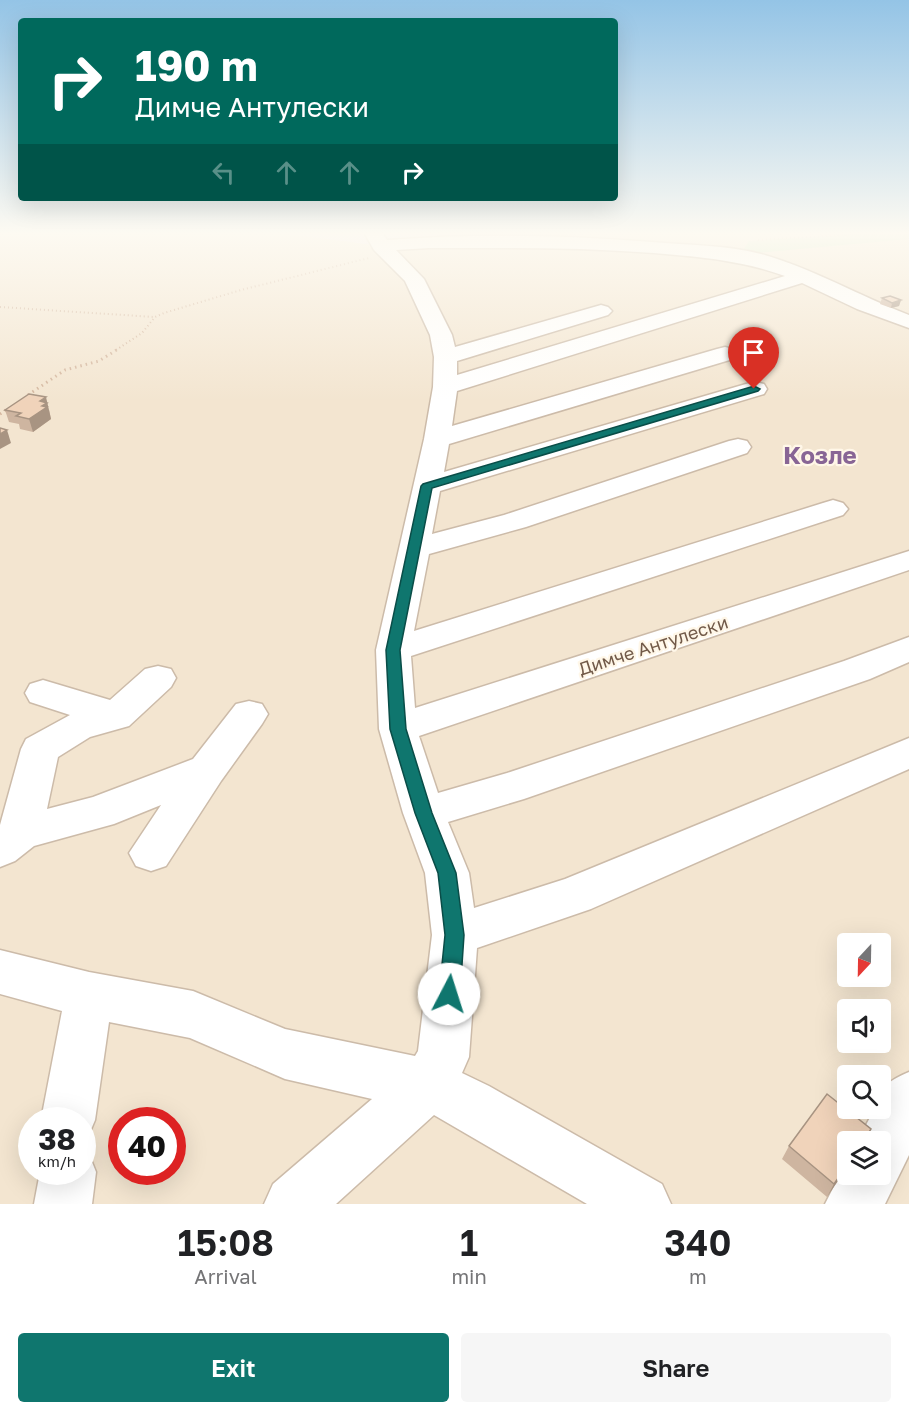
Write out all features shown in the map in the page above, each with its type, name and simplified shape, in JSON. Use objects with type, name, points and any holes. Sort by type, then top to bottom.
[{"type":"street","points":[[293,1204],[428,1084],[442,1057],[455,935],[447,873],[424,813],[398,729],[393,650],[437,439],[446,372],[441,335],[419,290]]},
{"type":"street","points":[[446,372],[751,290]]},
{"type":"street","points":[[833,290],[909,322]]},
{"type":"street","points":[[446,372],[601,311]]},
{"type":"street","points":[[437,439],[725,354]]},
{"type":"street","points":[[427,486],[754,389]]},
{"type":"street","points":[[414,548],[515,521],[738,447]]},
{"type":"street","points":[[393,650],[833,509]]},
{"type":"street","name":"Димче Антулески","points":[[398,729],[909,560]]},
{"type":"street","points":[[424,813],[510,788],[856,670],[909,649]]},
{"type":"street","points":[[10,841],[40,749],[77,727],[116,716],[158,678]]},
{"type":"street","points":[[43,693],[116,716]]},
{"type":"street","points":[[151,853],[207,770],[249,714]]},
{"type":"street","points":[[455,935],[575,895],[909,753]]},
{"type":"street","points":[[10,841],[99,812],[207,770]]},
{"type":"street","points":[[0,972],[89,995],[193,1015],[285,1054],[428,1084],[470,1104],[642,1204]]},
{"type":"street","points":[[70,1107],[89,995]]},
{"type":"street","points":[[891,1134],[909,1100]]},
{"type":"street","points":[[63,1204],[66,1185]]},
{"type":"street","points":[[854,1204],[864,1185]]},
{"type":"path","points":[[0,307],[155,317],[240,290]]},
{"type":"path","points":[[24,398],[65,370],[99,361],[142,333],[155,317]]},
{"type":"path","points":[[0,414],[16,404]]},
{"type":"shaded area","points":[[0,290],[909,290],[909,1204],[0,1204]]},
{"type":"green space","points":[[825,290],[852,290],[878,302],[864,305]]},
{"type":"building","points":[[890,296],[901,300],[892,303],[882,298]]},
{"type":"building","points":[[29,394],[46,397],[40,401],[47,403],[42,406],[47,407],[29,419],[16,416],[21,413],[5,410]]},
{"type":"building","points":[[827,1094],[837,1102],[837,1119],[858,1119],[871,1129],[870,1131],[837,1131],[837,1180],[834,1184],[789,1146]]},
{"type":"district","name":"Козле","points":[[820,454]]},
{"type":"route","points":[[449,994],[455,935],[447,873],[424,813],[398,729],[393,650],[427,486],[754,389]]}]
